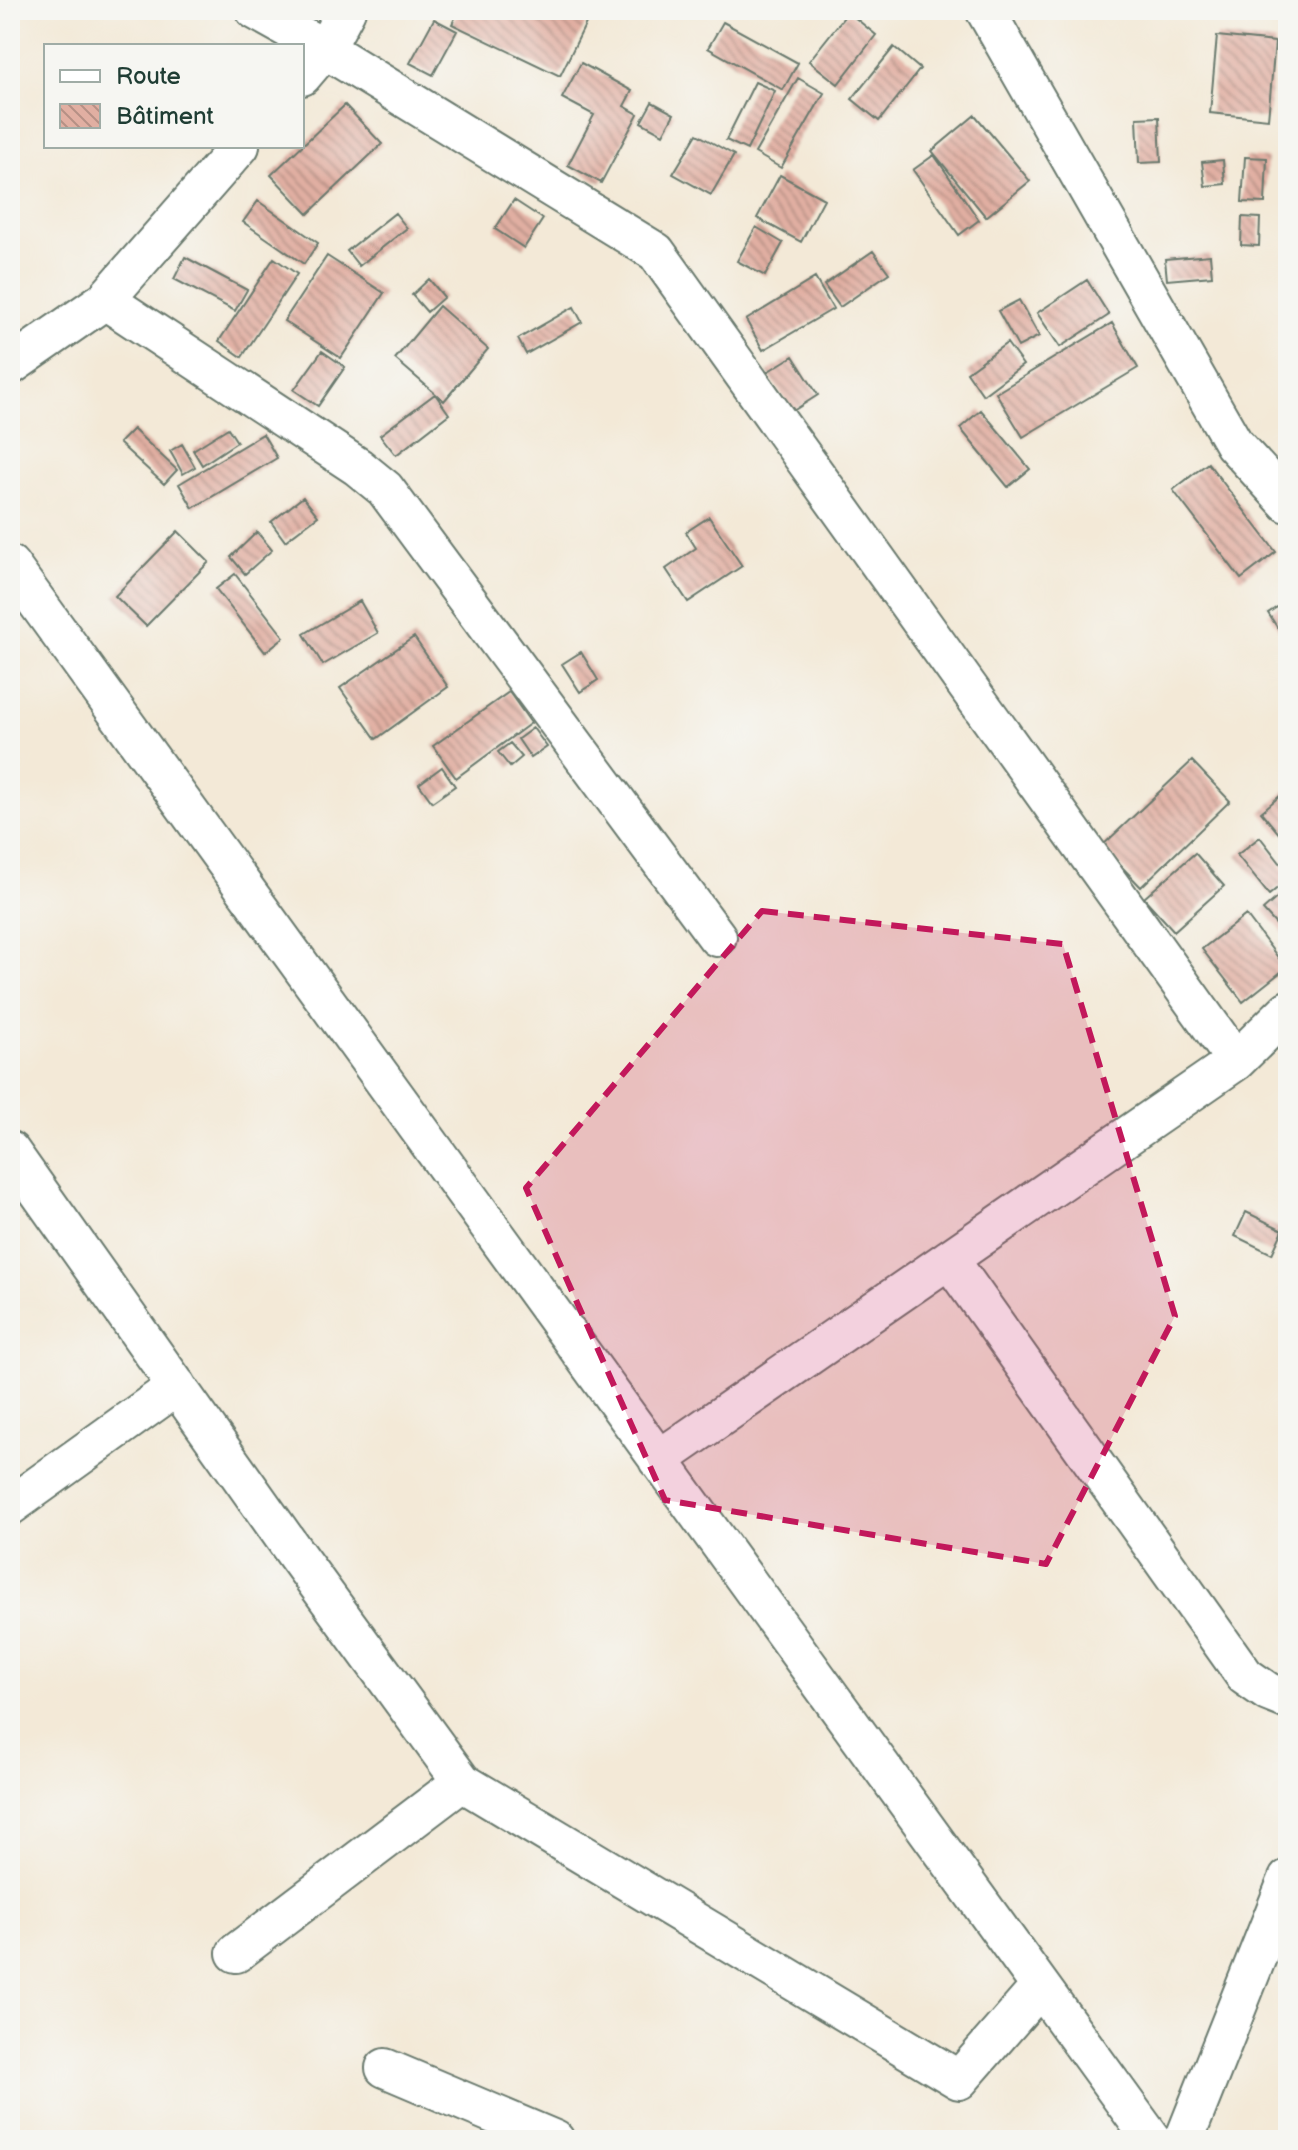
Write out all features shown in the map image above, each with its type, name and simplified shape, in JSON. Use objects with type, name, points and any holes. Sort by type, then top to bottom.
[{"type":"street","points":[[255,10],[294,44]]},
{"type":"street","points":[[346,10],[314,62],[656,252],[1236,1061]]},
{"type":"street","points":[[985,10],[1234,444],[1288,503]]},
{"type":"street","points":[[10,366],[105,300],[238,148]]},
{"type":"street","points":[[105,300],[358,467],[385,489],[717,937]]},
{"type":"street","points":[[10,565],[1040,1987],[1140,2135]]},
{"type":"street","points":[[658,1460],[1236,1061],[1288,1010]]},
{"type":"street","points":[[10,1151],[462,1782],[959,2080],[1040,1987]]},
{"type":"street","points":[[949,1259],[1245,1676],[1268,1692],[1288,1700]]},
{"type":"street","points":[[10,1506],[177,1386]]},
{"type":"street","points":[[236,1953],[462,1782]]},
{"type":"street","points":[[1184,2140],[1288,1879]]},
{"type":"street","points":[[385,2068],[555,2140]]},
{"type":"highlighted area","points":[[762,911],[1063,944],[1175,1316],[1046,1564],[665,1500],[526,1188]]},
{"type":"building","points":[[459,10],[563,10],[587,21],[560,76],[452,24]]},
{"type":"building","points":[[848,12],[876,35],[838,84],[809,61]]},
{"type":"building","points":[[434,19],[457,31],[433,75],[410,63]]},
{"type":"building","points":[[723,22],[798,63],[783,90],[708,48]]},
{"type":"building","points":[[1217,36],[1275,42],[1268,119],[1210,113]]},
{"type":"building","points":[[894,47],[920,69],[879,121],[852,99]]},
{"type":"building","points":[[581,63],[632,91],[624,106],[638,114],[601,183],[568,165],[594,115],[562,98]]},
{"type":"building","points":[[798,78],[824,93],[781,168],[755,153]]},
{"type":"building","points":[[755,82],[775,91],[747,150],[726,140]]},
{"type":"building","points":[[652,102],[674,114],[663,134],[641,122]]},
{"type":"building","points":[[345,105],[382,144],[308,214],[271,175],[300,148],[304,148],[304,144]]},
{"type":"building","points":[[975,115],[1030,181],[986,217],[932,151]]},
{"type":"building","points":[[1159,117],[1161,162],[1139,163],[1137,118]]},
{"type":"building","points":[[697,134],[734,155],[711,195],[673,174]]},
{"type":"building","points":[[934,155],[979,220],[959,235],[913,170]]},
{"type":"building","points":[[1245,157],[1267,158],[1265,203],[1242,202]]},
{"type":"building","points":[[1223,160],[1225,184],[1205,186],[1202,162]]},
{"type":"building","points":[[780,175],[824,199],[801,242],[757,218]]},
{"type":"building","points":[[514,200],[543,219],[524,248],[495,229]]},
{"type":"building","points":[[258,201],[318,243],[304,264],[243,222]]},
{"type":"building","points":[[395,213],[407,228],[359,266],[347,251]]},
{"type":"building","points":[[1242,217],[1260,218],[1259,246],[1241,245]]},
{"type":"building","points":[[756,227],[783,243],[765,276],[737,261]]},
{"type":"building","points":[[873,251],[889,273],[840,307],[824,285]]},
{"type":"building","points":[[1210,255],[1212,276],[1167,280],[1165,259]]},
{"type":"building","points":[[327,256],[384,293],[341,358],[284,321]]},
{"type":"building","points":[[185,257],[247,290],[235,311],[174,279]]},
{"type":"building","points":[[274,258],[297,274],[242,357],[219,341]]},
{"type":"building","points":[[815,278],[833,309],[763,350],[746,320]]},
{"type":"building","points":[[429,279],[444,297],[427,312],[412,295]]},
{"type":"building","points":[[1087,280],[1109,315],[1060,347],[1037,313]]},
{"type":"building","points":[[1019,300],[1039,336],[1018,347],[998,311]]},
{"type":"building","points":[[439,306],[488,349],[444,401],[395,359]]},
{"type":"building","points":[[574,307],[582,322],[526,354],[518,339]]},
{"type":"building","points":[[1112,323],[1138,368],[1023,437],[996,393]]},
{"type":"building","points":[[1007,343],[1023,365],[983,395],[967,372]]},
{"type":"building","points":[[322,351],[345,367],[318,406],[294,390]]},
{"type":"building","points":[[793,356],[818,395],[793,411],[767,372]]},
{"type":"building","points":[[435,394],[449,414],[396,455],[380,435]]},
{"type":"building","points":[[981,410],[1030,469],[1008,487],[960,428]]},
{"type":"building","points":[[228,428],[237,442],[202,465],[193,450]]},
{"type":"building","points":[[133,429],[177,470],[164,484],[119,443]]},
{"type":"building","points":[[263,434],[277,458],[193,508],[179,484]]},
{"type":"building","points":[[182,444],[195,467],[183,474],[170,451]]},
{"type":"building","points":[[1208,463],[1276,552],[1241,579],[1173,490]]},
{"type":"building","points":[[303,497],[318,516],[285,541],[271,522]]},
{"type":"building","points":[[709,517],[742,566],[688,602],[666,569],[696,548],[686,532]]},
{"type":"building","points":[[178,531],[209,562],[146,626],[115,596]]},
{"type":"building","points":[[257,532],[272,550],[245,574],[231,557]]},
{"type":"building","points":[[235,574],[284,637],[265,652],[216,589]]},
{"type":"building","points":[[1288,600],[1288,624],[1279,630],[1268,613]]},
{"type":"building","points":[[360,601],[378,633],[323,665],[304,634]]},
{"type":"building","points":[[414,637],[448,687],[376,739],[340,688]]},
{"type":"building","points":[[581,652],[598,680],[580,692],[562,664]]},
{"type":"building","points":[[509,692],[531,723],[456,778],[433,746]]},
{"type":"building","points":[[533,728],[547,747],[531,758],[518,739]]},
{"type":"building","points":[[510,743],[522,757],[510,767],[498,752]]},
{"type":"building","points":[[1192,761],[1230,801],[1141,887],[1102,846]]},
{"type":"building","points":[[442,767],[455,786],[432,802],[419,784]]},
{"type":"building","points":[[1288,789],[1288,829],[1280,835],[1261,812]]},
{"type":"building","points":[[1260,837],[1288,873],[1288,879],[1269,895],[1237,855]]},
{"type":"building","points":[[1195,853],[1224,886],[1174,931],[1144,898]]},
{"type":"building","points":[[1288,888],[1288,938],[1263,910]]},
{"type":"building","points":[[1246,915],[1286,968],[1243,1002],[1202,949]]},
{"type":"building","points":[[1246,1212],[1283,1230],[1272,1254],[1235,1236]]}]
